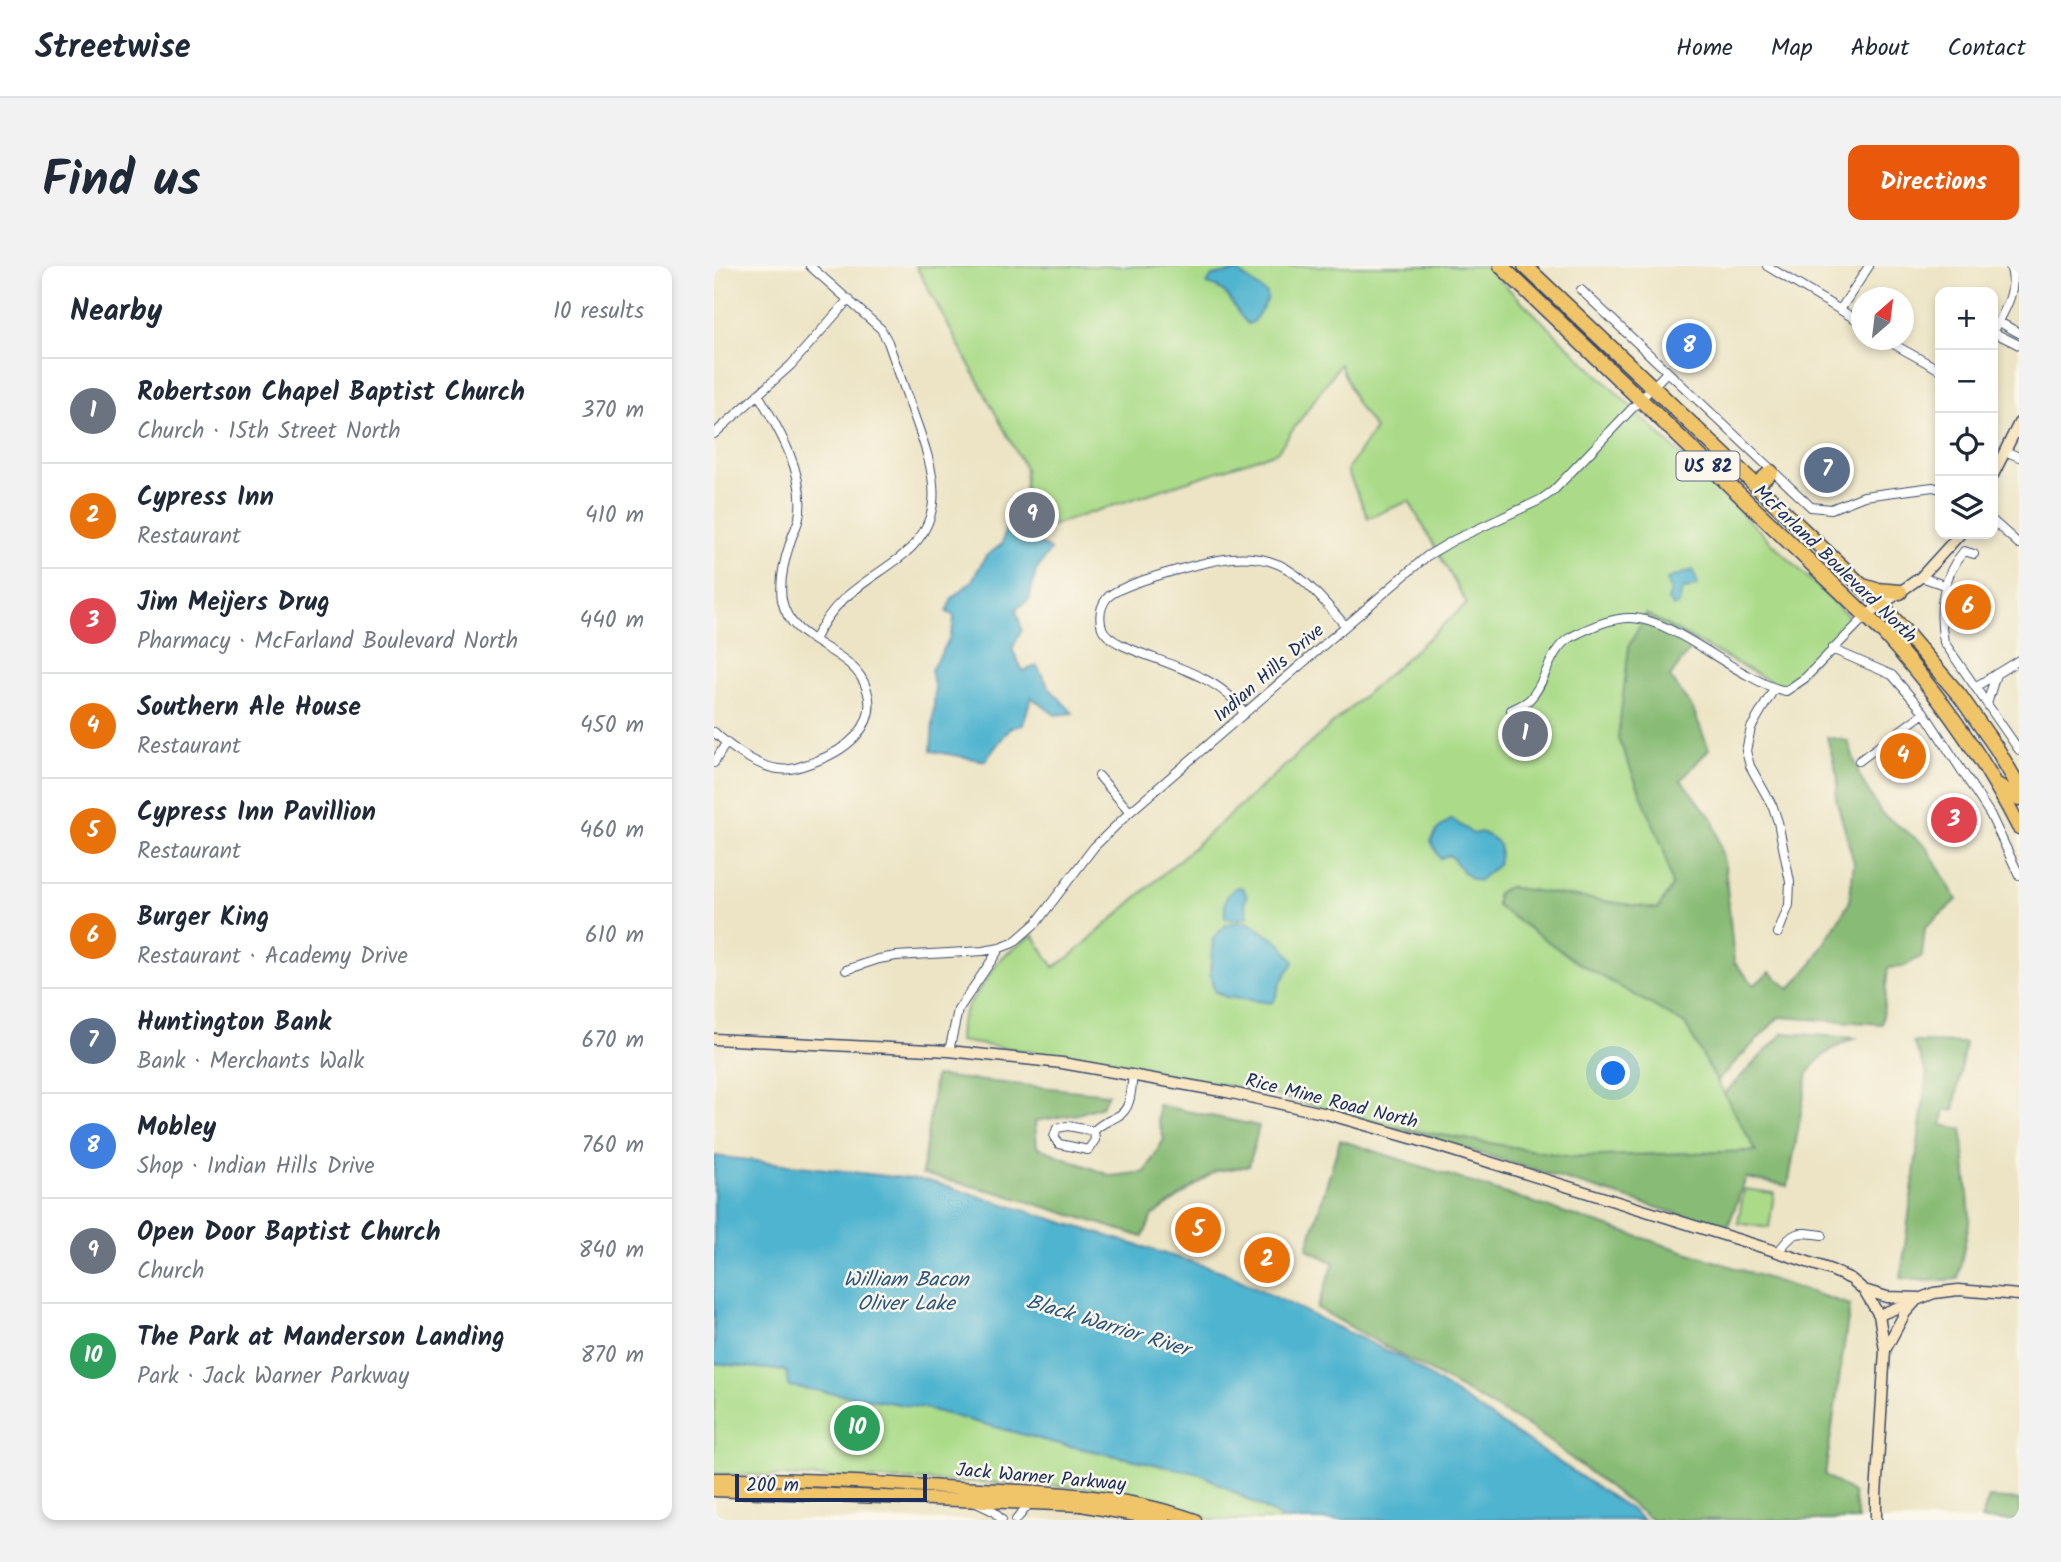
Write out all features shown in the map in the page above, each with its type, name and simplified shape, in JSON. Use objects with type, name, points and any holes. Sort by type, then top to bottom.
[{"type":"highway","name":"McFarland Boulevard North","points":[[1501,266],[1891,641],[1929,686],[1963,733],[1995,782],[2019,827]]},
{"type":"highway","name":"McFarland Boulevard North","points":[[1525,266],[1882,605],[1960,696],[1997,749],[2019,787]]},
{"type":"highway","points":[[1756,485],[1771,472]]},
{"type":"highway","points":[[1858,584],[1876,590],[1900,592]]},
{"type":"highway","points":[[1995,782],[2019,798]]},
{"type":"main road","points":[[1998,465],[2019,423]]},
{"type":"main road","points":[[1866,616],[1921,577],[1955,539]]},
{"type":"main road","name":"Rice Mine Road North","points":[[714,1039],[949,1051],[1062,1063],[1227,1091],[1418,1140],[1778,1252],[1832,1270],[1851,1279],[1864,1290],[1887,1297],[1919,1298]]},
{"type":"main road","points":[[1864,1290],[1879,1315],[1885,1350],[1876,1520]]},
{"type":"main road","name":"Rice Mine Road North","points":[[1879,1315],[1919,1298],[1958,1290],[2019,1295]]},
{"type":"main road","points":[[1885,1350],[1905,1313],[1919,1298]]},
{"type":"main road","name":"Jack Warner Parkway","points":[[714,1479],[891,1484],[1088,1495],[1164,1509],[1195,1520]]},
{"type":"main road","name":"Jack Warner Parkway","points":[[714,1490],[1081,1505],[1163,1520]]},
{"type":"street","points":[[810,266],[881,329],[928,453],[935,484],[926,529],[917,541],[900,557],[835,605],[814,640]]},
{"type":"street","points":[[1767,266],[1851,317]]},
{"type":"street","points":[[1840,310],[1869,266]]},
{"type":"street","points":[[2010,266],[2016,279],[2015,294],[1999,322],[2019,333]]},
{"type":"street","points":[[1581,290],[1811,507],[1831,509],[1864,496],[1935,488]]},
{"type":"street","points":[[714,434],[791,365],[849,299]]},
{"type":"street","points":[[1998,334],[2019,345]]},
{"type":"street","points":[[1904,350],[1935,367]]},
{"type":"street","name":"Indian Hills Drive","points":[[949,1051],[958,1010],[1000,948],[1020,938],[1037,922],[1094,847],[1130,812],[1427,556],[1454,540],[1540,500],[1564,480],[1667,372]]},
{"type":"street","points":[[714,732],[726,743],[764,766],[795,769],[833,755],[859,736],[867,722],[870,706],[868,691],[851,663],[802,634],[793,624],[783,603],[781,579],[790,542],[799,520],[800,504],[794,465],[779,428],[758,394]]},
{"type":"street","points":[[2005,451],[2019,457]]},
{"type":"street","points":[[1998,525],[2019,544]]},
{"type":"street","points":[[1973,554],[1964,551],[1944,585],[1941,626],[1944,642],[2019,750]]},
{"type":"street","points":[[1244,714],[1235,701],[1213,682],[1186,668],[1119,644],[1106,635],[1102,628],[1100,612],[1107,597],[1121,589],[1203,562],[1234,558],[1266,560],[1281,565],[1301,578],[1345,625]]},
{"type":"street","points":[[1921,577],[1944,585]]},
{"type":"street","points":[[1511,710],[1531,698],[1557,650],[1568,639],[1624,618],[1647,620],[1668,629],[1774,689],[1786,691],[1794,687],[1866,616]]},
{"type":"street","points":[[1832,649],[1892,675],[1924,713],[1990,814],[2019,875]]},
{"type":"street","points":[[1975,687],[2019,660]]},
{"type":"street","points":[[1987,704],[1996,673]]},
{"type":"street","points":[[1774,689],[1751,728],[1746,751],[1750,766],[1778,821],[1790,882],[1790,905],[1778,933]]},
{"type":"street","points":[[1859,761],[1924,713]]},
{"type":"street","points":[[714,763],[726,743]]},
{"type":"street","points":[[1099,776],[1130,812]]},
{"type":"street","points":[[846,970],[896,956],[1000,948]]},
{"type":"street","points":[[1094,1131],[1068,1126],[1057,1128],[1054,1137],[1059,1144],[1088,1150],[1094,1139],[1094,1131],[1101,1123],[1121,1115],[1128,1105],[1133,1074]]},
{"type":"street","points":[[1778,1252],[1793,1234],[1800,1231],[1822,1235]]},
{"type":"street","points":[[973,1501],[993,1511],[1002,1520]]},
{"type":"street","points":[[1016,1520],[1029,1504]]},
{"type":"green space","points":[[916,266],[1485,266],[1852,620],[1792,684],[1778,685],[1646,614],[1664,850],[1672,886],[1658,909],[1508,887],[1497,906],[1577,962],[1685,1024],[1757,1151],[1571,1157],[1394,1127],[1245,1089],[1116,1065],[959,1041],[960,1025],[967,1007],[1001,958],[1033,935],[1054,967],[1071,956],[1467,604],[1409,501],[1368,518],[1347,470],[1375,429],[1356,403],[1340,364],[1277,452],[1026,534],[1025,468]]},
{"type":"green space","points":[[1646,614],[1696,641],[1670,677],[1693,709],[1709,749],[1681,780],[1713,820],[1725,866],[1734,962],[1754,985],[1770,972],[1790,989],[1811,965],[1849,903],[1854,863],[1836,798],[1838,778],[1827,737],[1848,741],[1860,777],[1881,813],[1926,846],[1957,900],[1925,928],[1922,956],[1903,967],[1888,968],[1882,1024],[1779,1017],[1717,1081],[1685,1024],[1577,962],[1497,906],[1497,893],[1508,887],[1658,909],[1672,886],[1664,850],[1618,738],[1629,646]]},
{"type":"green space","points":[[1783,1033],[1855,1038],[1823,1056],[1808,1073],[1788,1186],[1746,1178],[1727,1229],[1394,1127],[1571,1157],[1756,1151],[1724,1094]]},
{"type":"green space","points":[[1913,1042],[1965,1043],[1954,1111],[1945,1109],[1942,1125],[1962,1129],[1970,1217],[1958,1279],[1927,1281],[1901,1278],[1927,1073]]},
{"type":"green space","points":[[935,1076],[1108,1094],[1102,1106],[1078,1114],[1035,1121],[1037,1147],[1111,1176],[1145,1172],[1164,1139],[1158,1120],[1158,1105],[1259,1126],[1249,1166],[1216,1171],[1152,1216],[1143,1237],[996,1192],[922,1174]]},
{"type":"green space","points":[[1340,1140],[1850,1305],[1825,1475],[1853,1493],[1858,1520],[1652,1520],[1533,1429],[1317,1308],[1334,1263],[1307,1249]]},
{"type":"green space","points":[[1744,1189],[1774,1193],[1769,1228],[1738,1223]]},
{"type":"green space","points":[[714,1363],[787,1371],[868,1398],[924,1408],[1051,1442],[1201,1474],[1285,1520],[1213,1520],[1150,1498],[1097,1489],[1039,1484],[714,1474]]},
{"type":"green space","points":[[1989,1498],[2019,1500],[2019,1520],[1981,1520]]},
{"type":"water","points":[[1237,271],[1267,294],[1267,301],[1253,322],[1248,324],[1227,295],[1207,284],[1212,276]]},
{"type":"water","points":[[1009,514],[1015,514],[1026,534],[1050,550],[1036,571],[1029,600],[1016,609],[1022,630],[1012,649],[1023,671],[1037,666],[1050,689],[1073,713],[1055,715],[1031,697],[1023,725],[1010,728],[985,761],[931,751],[935,690],[931,670],[952,631],[954,616],[947,612],[952,598],[971,582],[986,556],[1002,544]]},
{"type":"water","points":[[1693,570],[1698,585],[1682,590],[1679,604],[1673,607],[1668,600],[1671,592],[1667,579]]},
{"type":"water","points":[[1452,819],[1473,834],[1481,832],[1493,839],[1500,848],[1498,865],[1478,881],[1465,874],[1449,855],[1440,859],[1431,841],[1438,829]]},
{"type":"water","points":[[1238,887],[1243,888],[1247,897],[1245,902],[1248,917],[1234,920],[1225,918],[1227,896]]},
{"type":"water","points":[[1250,923],[1281,944],[1294,962],[1271,1003],[1226,997],[1214,991],[1210,974],[1213,938],[1227,924]]},
{"type":"water","name":"William Bacon Oliver Lake","points":[[714,1156],[929,1181],[1221,1271],[1402,1358],[1643,1520],[1285,1520],[1201,1474],[1051,1442],[924,1408],[788,1386],[786,1371],[714,1363]]},
{"type":"place","name":"Mobley","points":[[1689,346]]},
{"type":"place","name":"Huntington Bank","points":[[1827,470]]},
{"type":"place","name":"Open Door Baptist Church","points":[[1032,515]]},
{"type":"place","name":"Burger King","points":[[1968,607]]},
{"type":"place","name":"Robertson Chapel Baptist Church","points":[[1525,734]]},
{"type":"place","name":"Southern Ale House","points":[[1903,756]]},
{"type":"place","name":"Jim Meijers Drug","points":[[1954,820]]},
{"type":"place","name":"Cypress Inn Pavillion","points":[[1198,1230]]},
{"type":"place","name":"Cypress Inn","points":[[1267,1260]]},
{"type":"place","name":"The Park at Manderson Landing","points":[[857,1428]]},
{"type":"water label","name":"Black Warrior River","points":[[1108,1325]]}]
